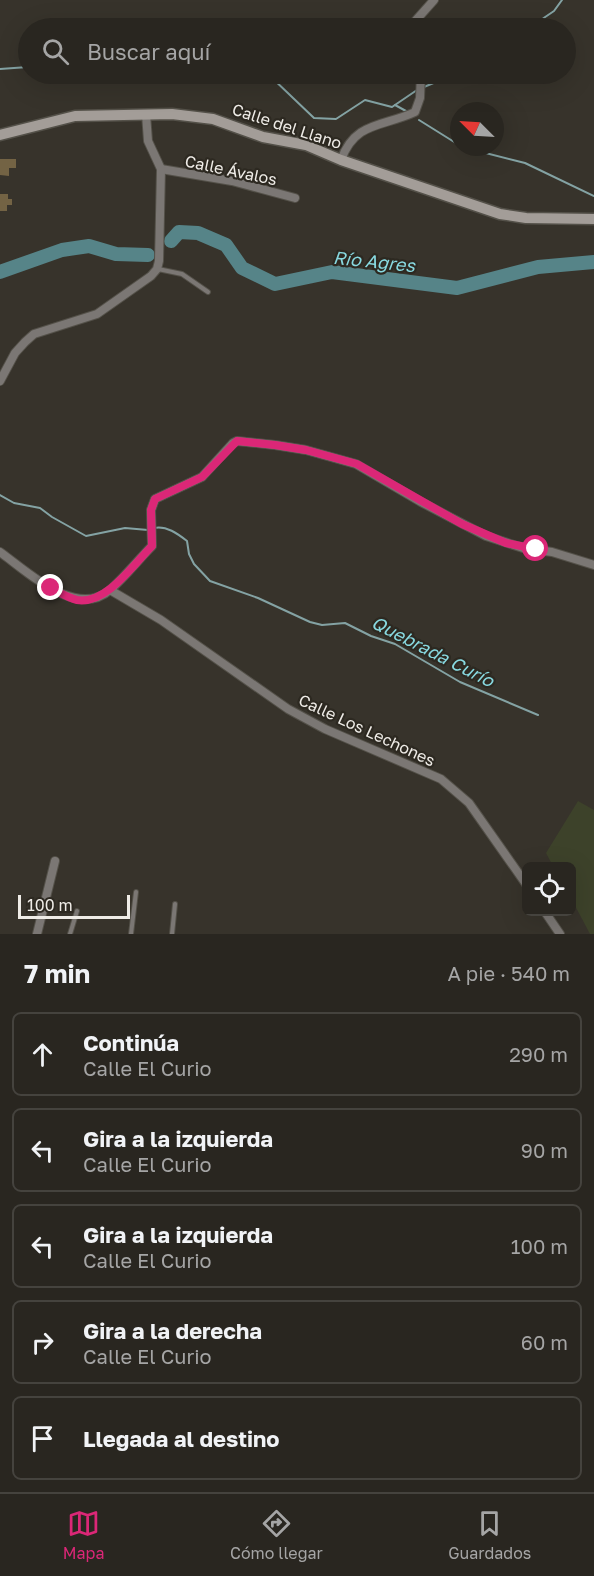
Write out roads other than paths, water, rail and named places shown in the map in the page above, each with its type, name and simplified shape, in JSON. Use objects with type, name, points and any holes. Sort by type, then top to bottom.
[{"type":"main road","name":"Calle del Llano","points":[[0,135],[75,116],[172,114],[213,118],[263,137],[306,145],[341,160],[500,214],[526,218],[594,219]]},
{"type":"street","points":[[418,18],[434,0]]},
{"type":"street","points":[[341,160],[346,145],[359,133],[378,123],[397,120],[415,112],[420,98],[421,84]]},
{"type":"street","points":[[1,378],[15,353],[34,334],[97,314],[151,276],[157,269],[161,169],[148,141],[146,114]]},
{"type":"street","name":"Calle Ávalos","points":[[161,169],[232,182],[295,198]]},
{"type":"street","points":[[0,552],[42,582],[75,599],[94,599],[110,590],[152,546],[151,510],[155,499],[202,477],[237,441],[306,450],[357,464],[486,536],[523,548],[552,552],[594,565]]},
{"type":"street","name":"Calle Los Lechones","points":[[110,590],[161,620],[288,709],[326,729],[441,779],[470,803],[522,878]]},
{"type":"street","points":[[37,934],[55,861]]},
{"type":"street","points":[[548,916],[560,934]]},
{"type":"lane","points":[[157,269],[182,274],[208,292]]},
{"type":"lane","points":[[131,934],[136,892]]},
{"type":"lane","points":[[172,934],[175,904]]},
{"type":"lane","points":[[70,934],[77,911]]},
{"type":"waterway","points":[[544,18],[554,11],[562,0]]},
{"type":"waterway","points":[[0,69],[18,68]]},
{"type":"waterway","points":[[278,84],[314,118],[336,119],[365,100],[392,107],[417,90]]},
{"type":"waterway","points":[[424,87],[431,84]]},
{"type":"waterway","points":[[395,105],[406,111]]},
{"type":"waterway","points":[[419,120],[450,139]]},
{"type":"waterway","points":[[497,156],[525,163],[594,196]]},
{"type":"waterway","name":"Río Agres","points":[[171,241],[179,232],[198,233],[226,245],[242,268],[275,284],[332,272],[457,288],[538,267],[594,262]]},
{"type":"waterway","name":"Río Agres","points":[[0,272],[62,250],[89,246],[116,254],[148,255]]},
{"type":"waterway","name":"Quebrada Curío","points":[[0,495],[14,503],[40,508],[86,536],[125,528],[148,530]]},
{"type":"waterway","name":"Quebrada Curío","points":[[154,528],[167,529],[187,541],[189,554],[194,564],[210,581],[258,598],[310,622],[322,625],[345,623],[371,636],[395,644],[460,682],[538,715]]}]
